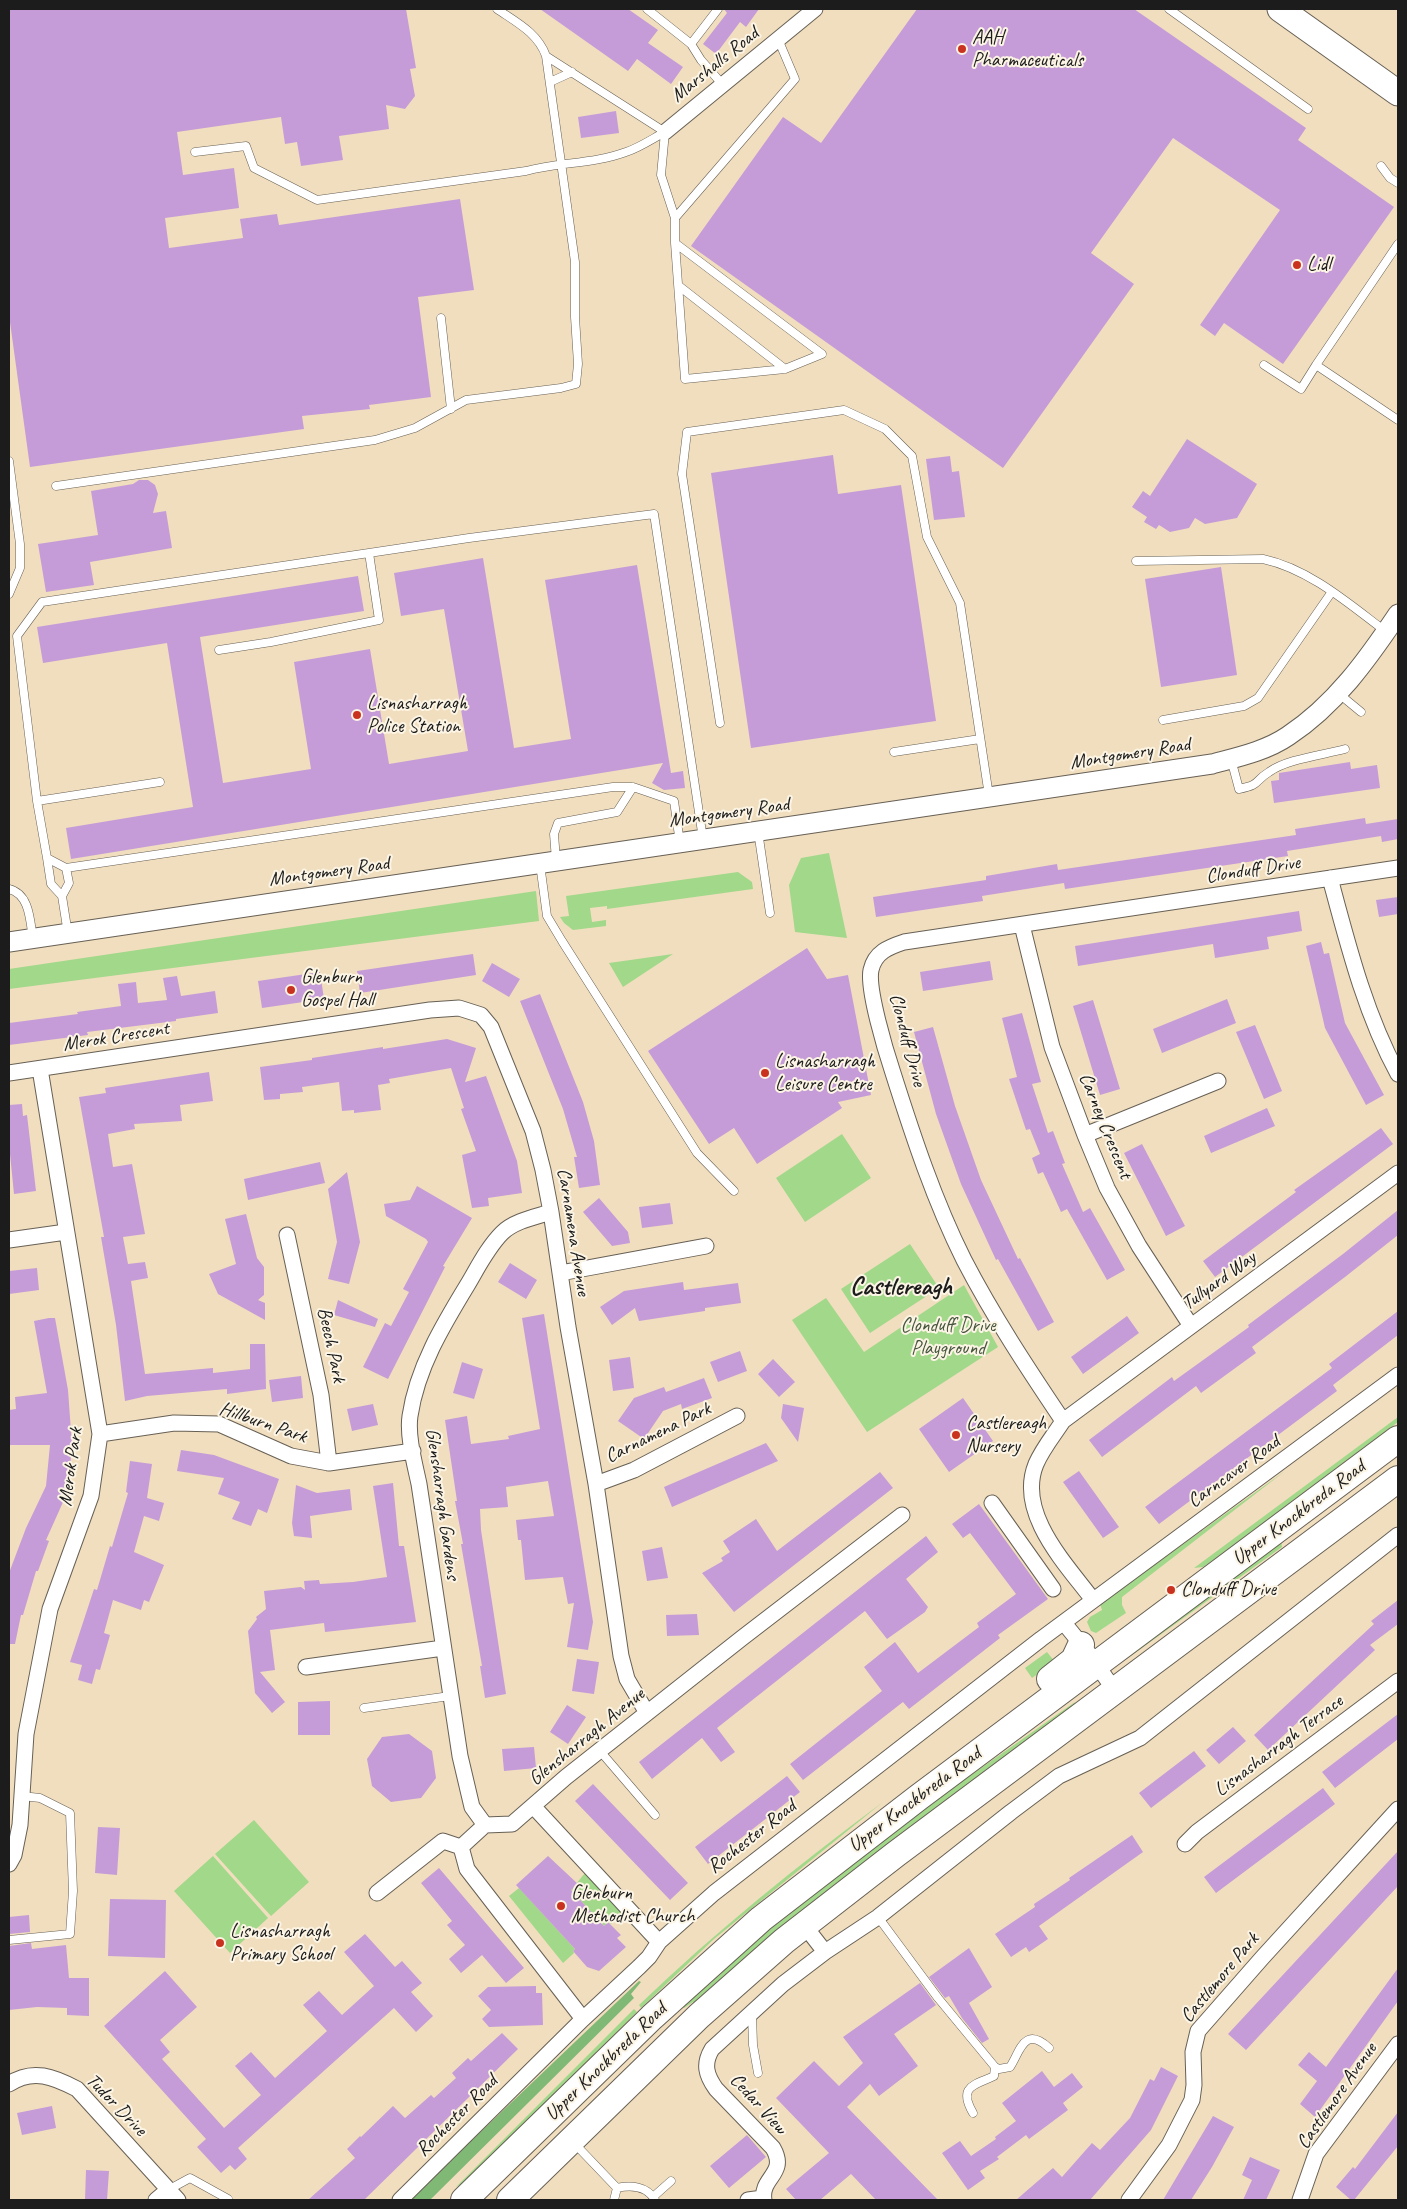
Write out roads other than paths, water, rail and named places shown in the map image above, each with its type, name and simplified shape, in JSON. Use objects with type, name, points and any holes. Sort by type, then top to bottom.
[{"type":"highway","name":"Upper Knockbreda Road","points":[[464,2200],[705,1967],[761,1919],[874,1831],[1089,1654],[1398,1439]]},
{"type":"highway","name":"Upper Knockbreda Road","points":[[510,2200],[699,2016],[745,1974],[804,1925],[911,1842],[1398,1479]]},
{"type":"main road","points":[[1280,9],[1398,93]]},
{"type":"street","name":"Marshalls Road","points":[[665,132],[814,9]]},
{"type":"street","name":"Montgomery Road","points":[[9,942],[1202,766],[1245,756],[1287,737],[1324,708],[1360,668],[1398,614]]},
{"type":"street","name":"Clonduff Drive","points":[[1063,1421],[988,1303],[964,1258],[942,1209],[918,1149],[883,1043],[871,978],[874,961],[884,949],[897,944],[1398,868]]},
{"type":"street","points":[[1330,878],[1368,1010],[1398,1074]]},
{"type":"street","name":"Carney Crescent","points":[[1022,925],[1052,1047],[1107,1188],[1139,1246],[1191,1326]]},
{"type":"street","name":"Carnamena Avenue","points":[[229,1040],[430,1010],[459,1008],[481,1016],[491,1027],[533,1131],[543,1170],[596,1484],[621,1656],[627,1679],[647,1714]]},
{"type":"street","name":"Merok Crescent","points":[[9,1074],[229,1040]]},
{"type":"street","name":"Merok Park","points":[[9,1864],[14,1855],[20,1825],[26,1734],[50,1609],[91,1496],[100,1434],[40,1069]]},
{"type":"street","points":[[1085,1135],[1218,1081]]},
{"type":"street","name":"Tullyard Way","points":[[1063,1421],[1398,1173]]},
{"type":"street","name":"Glensharragh Gardens","points":[[485,1826],[472,1807],[460,1756],[409,1417],[419,1382],[435,1339],[480,1264],[502,1232],[524,1220],[551,1212]]},
{"type":"street","points":[[9,1240],[66,1232]]},
{"type":"street","name":"Beech Park","points":[[287,1236],[321,1395],[329,1463]]},
{"type":"street","points":[[560,1273],[706,1246]]},
{"type":"street","name":"Carncaver Road","points":[[1093,1600],[1398,1375]]},
{"type":"street","name":"Carnamena Park","points":[[596,1484],[634,1470],[737,1416]]},
{"type":"street","points":[[1063,1421],[1045,1447],[1036,1465],[1032,1482],[1035,1512],[1042,1530],[1053,1547],[1093,1600]]},
{"type":"street","name":"Hillburn Park","points":[[100,1434],[174,1423],[219,1424],[290,1456],[329,1463],[413,1451]]},
{"type":"street","points":[[992,1503],[1053,1589]]},
{"type":"street","name":"Glensharragh Avenue","points":[[485,1826],[512,1824],[600,1750],[902,1515]]},
{"type":"street","points":[[752,2012],[783,1984],[825,1952],[878,1917],[1059,1776],[1140,1738],[1398,1535]]},
{"type":"street","points":[[1033,1560],[1053,1547]]},
{"type":"street","name":"Rochester Road","points":[[400,2200],[583,2019],[649,1957],[659,1942],[732,1878],[1093,1600]]},
{"type":"street","points":[[1064,1623],[1115,1691]]},
{"type":"street","points":[[306,1667],[443,1648]]},
{"type":"street","name":"Lisnasharragh Terrace","points":[[1185,1844],[1197,1832],[1398,1681]]},
{"type":"street","points":[[533,1806],[659,1942]]},
{"type":"street","name":"Castlemore Park","points":[[1129,2200],[1169,2145],[1192,2100],[1194,2085],[1193,2052],[1198,2031],[1398,1809]]},
{"type":"street","points":[[461,1847],[485,1826]]},
{"type":"street","points":[[377,1893],[442,1841],[461,1847]]},
{"type":"street","points":[[461,1847],[467,1869],[583,2019]]},
{"type":"street","points":[[804,1925],[825,1952]]},
{"type":"street","name":"Cedar View","points":[[752,2012],[712,2049],[707,2056],[706,2064],[709,2079],[716,2089],[773,2148],[777,2155],[777,2170],[758,2199]]},
{"type":"street","name":"Castlemore Avenue","points":[[1300,2200],[1316,2154],[1398,2044]]},
{"type":"street","name":"Tudor Drive","points":[[9,2084],[17,2079],[40,2074],[77,2089],[173,2195]]},
{"type":"street","points":[[156,2200],[173,2195]]},
{"type":"lane","points":[[56,486],[375,440],[415,428],[466,400],[561,388],[576,384],[578,364],[575,318],[575,262],[546,56],[542,44],[530,32],[497,9]]},
{"type":"lane","points":[[647,9],[691,44],[701,60],[723,85]]},
{"type":"lane","points":[[691,44],[718,9]]},
{"type":"lane","points":[[1169,9],[1308,109]]},
{"type":"lane","points":[[675,218],[795,79],[778,39]]},
{"type":"lane","points":[[546,56],[665,132]]},
{"type":"lane","points":[[550,82],[572,72]]},
{"type":"lane","points":[[665,132],[661,175],[675,218],[675,243],[685,379],[785,369],[822,354],[675,243]]},
{"type":"lane","points":[[195,152],[246,146],[254,168],[317,200],[576,163],[627,152],[665,132]]},
{"type":"lane","points":[[1381,166],[1390,178],[1398,183]]},
{"type":"lane","points":[[1264,365],[1301,389],[1398,244]]},
{"type":"lane","points":[[679,286],[785,369]]},
{"type":"lane","points":[[441,318],[451,409]]},
{"type":"lane","points":[[1316,365],[1398,420]]},
{"type":"lane","points":[[720,723],[682,474],[687,432],[844,410],[885,429],[912,456],[927,537],[960,603],[989,798]]},
{"type":"lane","points":[[9,461],[20,544],[20,568],[9,594]]},
{"type":"lane","points":[[68,934],[62,896],[51,884],[37,801],[17,636],[42,602],[369,553],[654,514],[703,840]]},
{"type":"lane","points":[[219,650],[271,642],[379,620],[369,553]]},
{"type":"lane","points":[[1136,561],[1262,559],[1299,571],[1386,632]]},
{"type":"lane","points":[[1163,720],[1244,706],[1258,698],[1331,593]]},
{"type":"lane","points":[[1338,693],[1361,712]]},
{"type":"lane","points":[[894,752],[980,739]]},
{"type":"lane","points":[[1231,759],[1239,789],[1256,785],[1268,772],[1289,763],[1345,749]]},
{"type":"lane","points":[[37,801],[160,782]]},
{"type":"lane","points":[[47,858],[66,868],[613,787],[633,787],[674,801],[680,843]]},
{"type":"lane","points":[[633,787],[617,812],[558,823],[548,862],[547,916],[697,1153],[734,1191]]},
{"type":"lane","points":[[758,831],[770,913]]},
{"type":"lane","points":[[62,896],[69,882],[66,868]]},
{"type":"lane","points":[[9,889],[17,891],[26,904],[33,939]]},
{"type":"lane","points":[[364,1708],[450,1696]]},
{"type":"lane","points":[[600,1750],[655,1816]]},
{"type":"lane","points":[[9,1940],[70,1934],[73,1891],[70,1813],[40,1798],[22,1796]]},
{"type":"lane","points":[[878,1917],[938,1998],[995,2067],[1000,2070],[1010,2067],[1024,2042],[1041,2041],[1049,2048]]},
{"type":"lane","points":[[752,2012],[753,2045],[758,2073]]},
{"type":"lane","points":[[973,2113],[969,2105],[969,2090],[973,2084],[994,2076],[995,2067]]},
{"type":"lane","points":[[572,2141],[616,2188],[640,2188],[654,2199],[671,2181]]},
{"type":"lane","points":[[173,2195],[190,2178],[228,2199]]},
{"type":"lane","points":[[614,2200],[616,2188]]},
{"type":"place","name":"AAH Pharmaceuticals","points":[[962,49]]},
{"type":"place","name":"Lidl","points":[[1297,265]]},
{"type":"place","name":"Lisnasharragh Police Station","points":[[357,715]]},
{"type":"place","name":"Glenburn Gospel Hall","points":[[291,990]]},
{"type":"place","name":"Lisnasharragh Leisure Centre","points":[[765,1073]]},
{"type":"place","name":"Castlereagh Nursery","points":[[956,1435]]},
{"type":"place","name":"Clonduff Drive","points":[[1171,1590]]},
{"type":"place","name":"Glenburn Methodist Church","points":[[561,1906]]},
{"type":"place","name":"Lisnasharragh Primary School","points":[[220,1943]]},
{"type":"district","name":"Castlereagh","points":[[901,1287]]},
{"type":"park label","name":"Clonduff Drive Playground","points":[[948,1338]]}]
